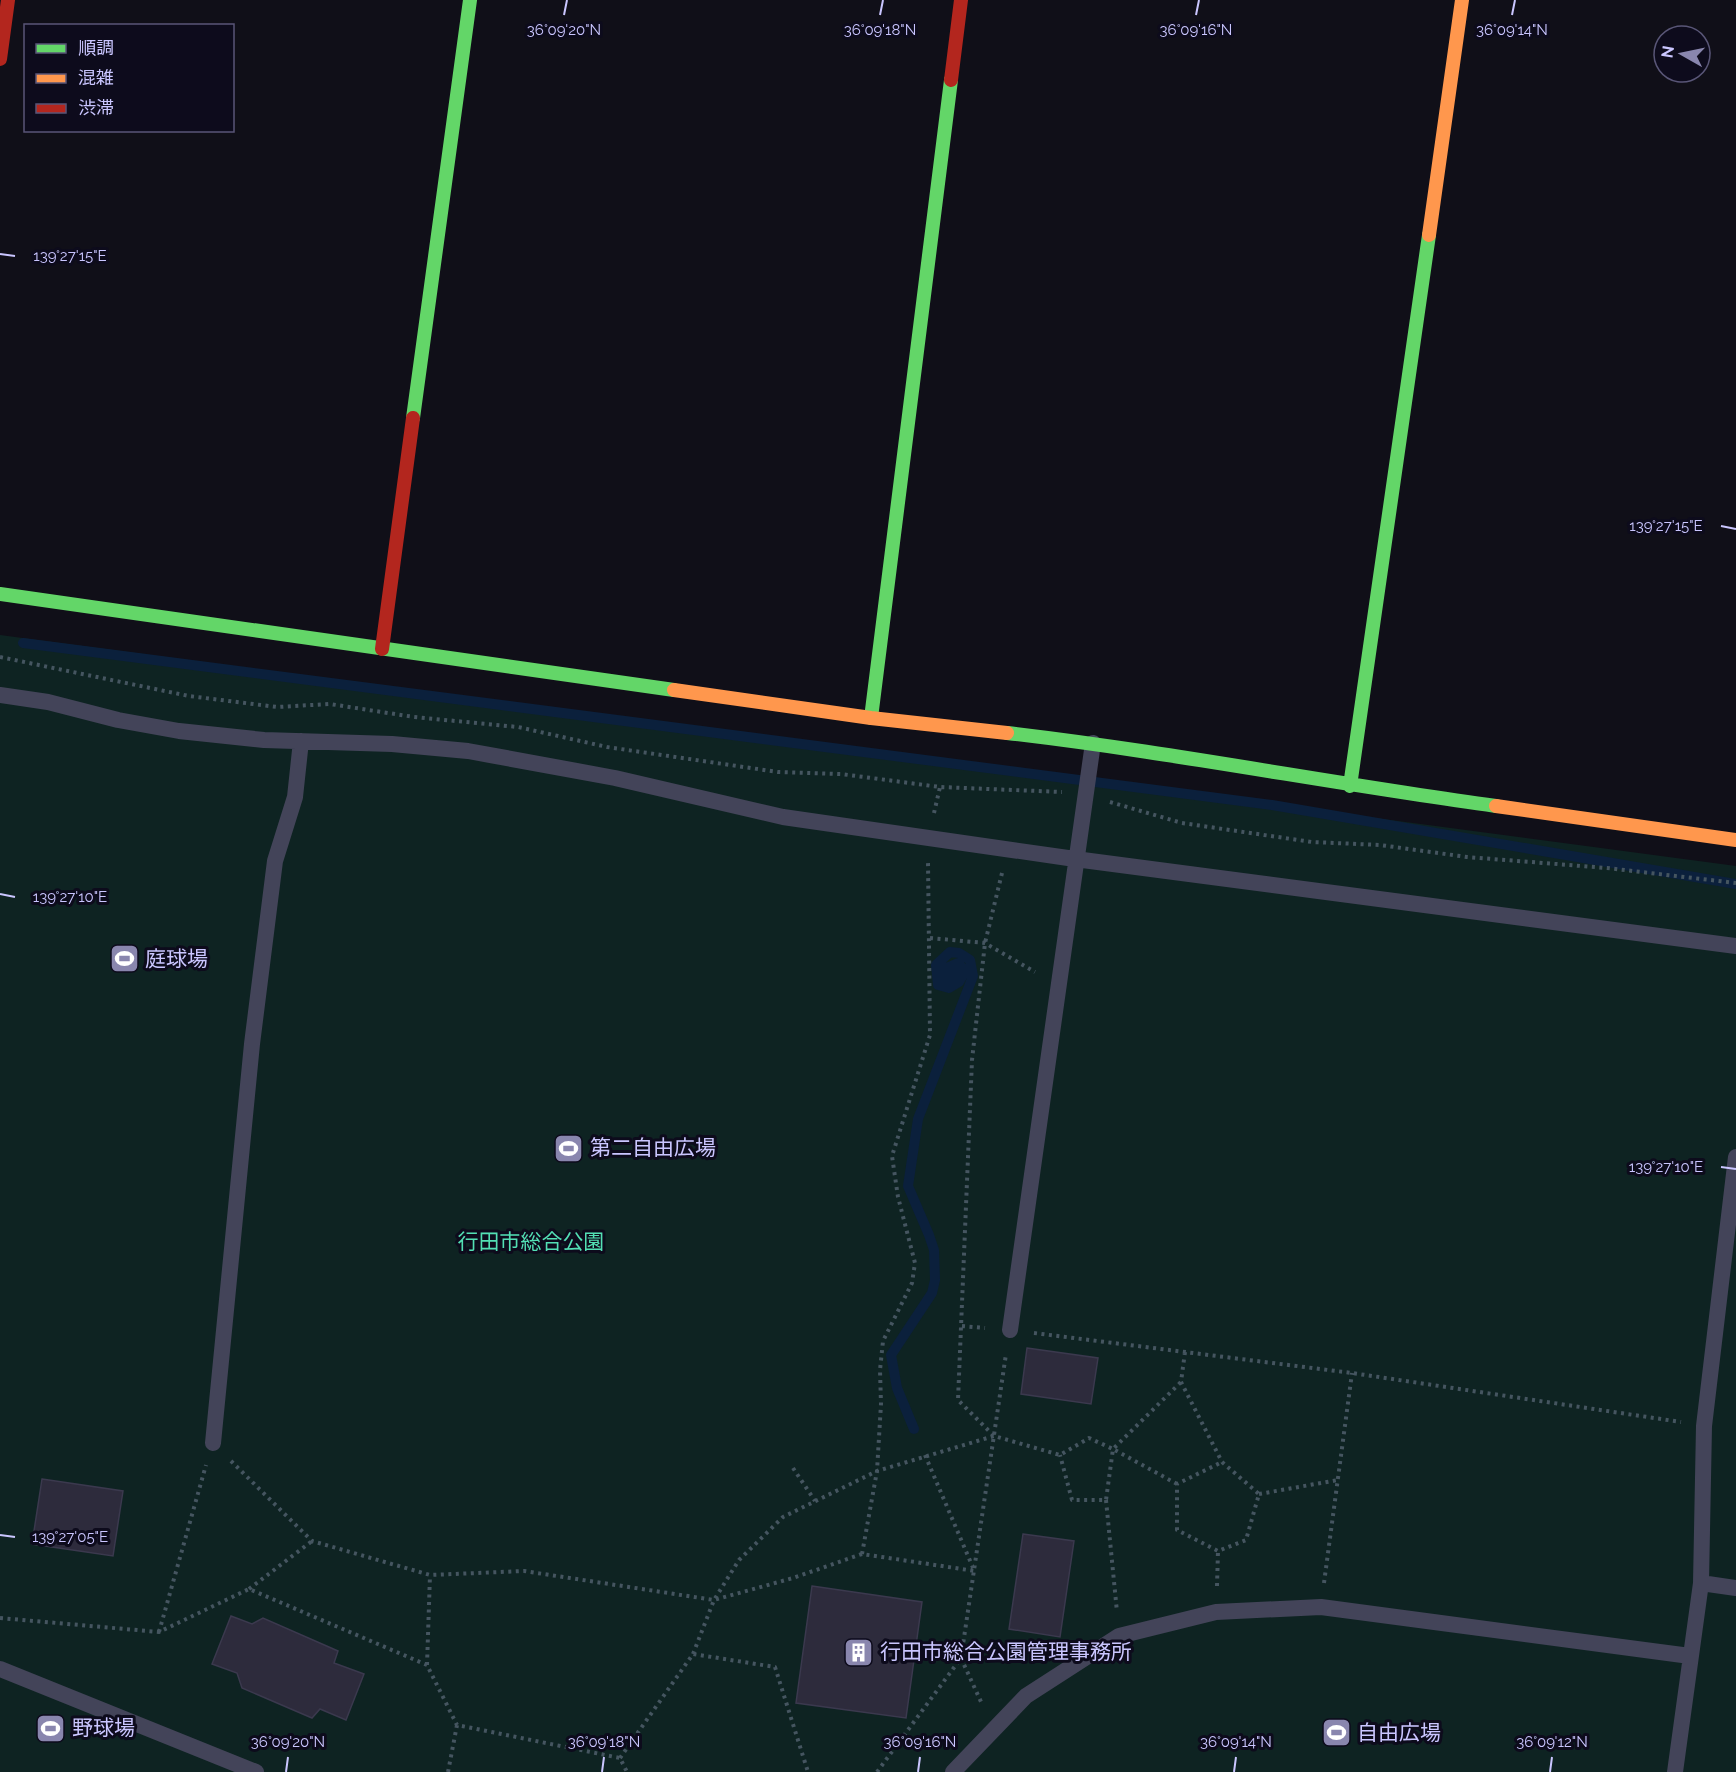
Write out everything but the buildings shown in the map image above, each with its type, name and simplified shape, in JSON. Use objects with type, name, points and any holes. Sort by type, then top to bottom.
[{"type":"main road","points":[[0,59],[8,0]]},
{"type":"main road","points":[[382,649],[470,0]]},
{"type":"main road","points":[[871,718],[961,0]]},
{"type":"main road","points":[[1350,786],[1462,0]]},
{"type":"main road","points":[[0,594],[871,718],[1093,743],[1350,786],[1736,840]]},
{"type":"lane","points":[[0,695],[48,702],[118,720],[179,731],[264,740],[468,751],[615,778],[783,816],[1075,859],[1736,946]]},
{"type":"lane","points":[[213,1443],[252,1044],[275,861],[295,797],[301,741]]},
{"type":"lane","points":[[1010,1330],[1093,743]]},
{"type":"lane","points":[[1675,1772],[1701,1583],[1704,1426],[1736,1157]]},
{"type":"lane","points":[[1701,1583],[1736,1588]]},
{"type":"lane","points":[[953,1772],[1026,1696],[1119,1636],[1216,1612],[1321,1607],[1690,1656]]},
{"type":"lane","points":[[0,1669],[256,1772]]},
{"type":"path","points":[[0,657],[189,696],[278,707],[330,704],[414,717],[518,727],[607,747],[778,772],[841,774],[940,787],[1043,790],[1086,794],[1182,823],[1312,842],[1380,845],[1467,857],[1607,868],[1736,883]]},
{"type":"path","points":[[862,1554],[877,1471],[883,1341],[912,1282],[915,1263],[898,1197],[892,1156],[930,1035],[928,838],[940,787]]},
{"type":"path","points":[[1008,849],[985,943],[972,1060],[958,1400],[994,1436],[1060,1455],[1089,1438],[1177,1484]]},
{"type":"path","points":[[930,938],[985,943],[1058,986]]},
{"type":"path","points":[[962,1326],[1352,1372],[1704,1426]]},
{"type":"path","points":[[877,1772],[961,1658],[1010,1330]]},
{"type":"path","points":[[1185,1352],[1181,1382],[1222,1462],[1259,1494]]},
{"type":"path","points":[[1321,1607],[1352,1372]]},
{"type":"path","points":[[1119,1636],[1106,1500],[1113,1449],[1181,1382]]},
{"type":"path","points":[[620,1758],[693,1654],[714,1600],[739,1560],[783,1517],[877,1471],[994,1436]]},
{"type":"path","points":[[159,1632],[213,1443],[312,1541],[430,1575],[524,1571],[714,1600],[793,1578],[862,1554],[975,1571]]},
{"type":"path","points":[[925,1455],[975,1571]]},
{"type":"path","points":[[1060,1455],[1072,1500],[1106,1500]]},
{"type":"path","points":[[1177,1484],[1222,1462]]},
{"type":"path","points":[[793,1468],[815,1502]]},
{"type":"path","points":[[1259,1494],[1338,1480]]},
{"type":"path","points":[[1177,1484],[1177,1530],[1218,1551],[1246,1540],[1259,1494]]},
{"type":"path","points":[[0,1618],[159,1632],[249,1589],[312,1541]]},
{"type":"path","points":[[1216,1612],[1218,1551]]},
{"type":"path","points":[[430,1575],[427,1665],[457,1725],[448,1772]]},
{"type":"path","points":[[249,1589],[427,1665]]},
{"type":"path","points":[[693,1654],[774,1667],[808,1772]]},
{"type":"path","points":[[961,1658],[993,1730]]},
{"type":"path","points":[[457,1725],[620,1758]]},
{"type":"path","points":[[620,1758],[627,1772]]},
{"type":"green space","name":"行田市総合公園","points":[[0,635],[1736,866],[1736,1772],[0,1772]]},
{"type":"waterway","points":[[23,643],[1272,805],[1736,884]]},
{"type":"waterway","points":[[914,1429],[897,1388],[891,1355],[932,1293],[935,1280],[934,1250],[908,1186],[918,1119],[973,976],[970,960],[959,953],[950,952],[936,965],[938,985],[949,988],[959,982],[965,971],[958,963],[944,969],[943,977],[949,980],[957,973],[953,972]]},
{"type":"traffic: fast","points":[[413,418],[470,0]]},
{"type":"traffic: fast","points":[[871,718],[951,80]]},
{"type":"traffic: fast","points":[[1350,786],[1429,235]]},
{"type":"traffic: fast","points":[[0,594],[674,690]]},
{"type":"traffic: fast","points":[[1007,733],[1130,749],[1496,806]]},
{"type":"traffic: slow","points":[[1429,235],[1462,0]]},
{"type":"traffic: slow","points":[[674,690],[871,718],[1007,733]]},
{"type":"traffic: slow","points":[[1496,806],[1736,840]]},
{"type":"traffic: jam","points":[[0,59],[8,0]]},
{"type":"traffic: jam","points":[[951,80],[961,0]]},
{"type":"traffic: jam","points":[[382,649],[413,418]]},
{"type":"place","name":"庭球場","points":[[124,959]]},
{"type":"place","name":"第二自由広場","points":[[569,1148]]},
{"type":"place","name":"行田市総合公園管理事務所","points":[[859,1652]]},
{"type":"place","name":"野球場","points":[[51,1728]]},
{"type":"place","name":"自由広場","points":[[1336,1733]]}]
